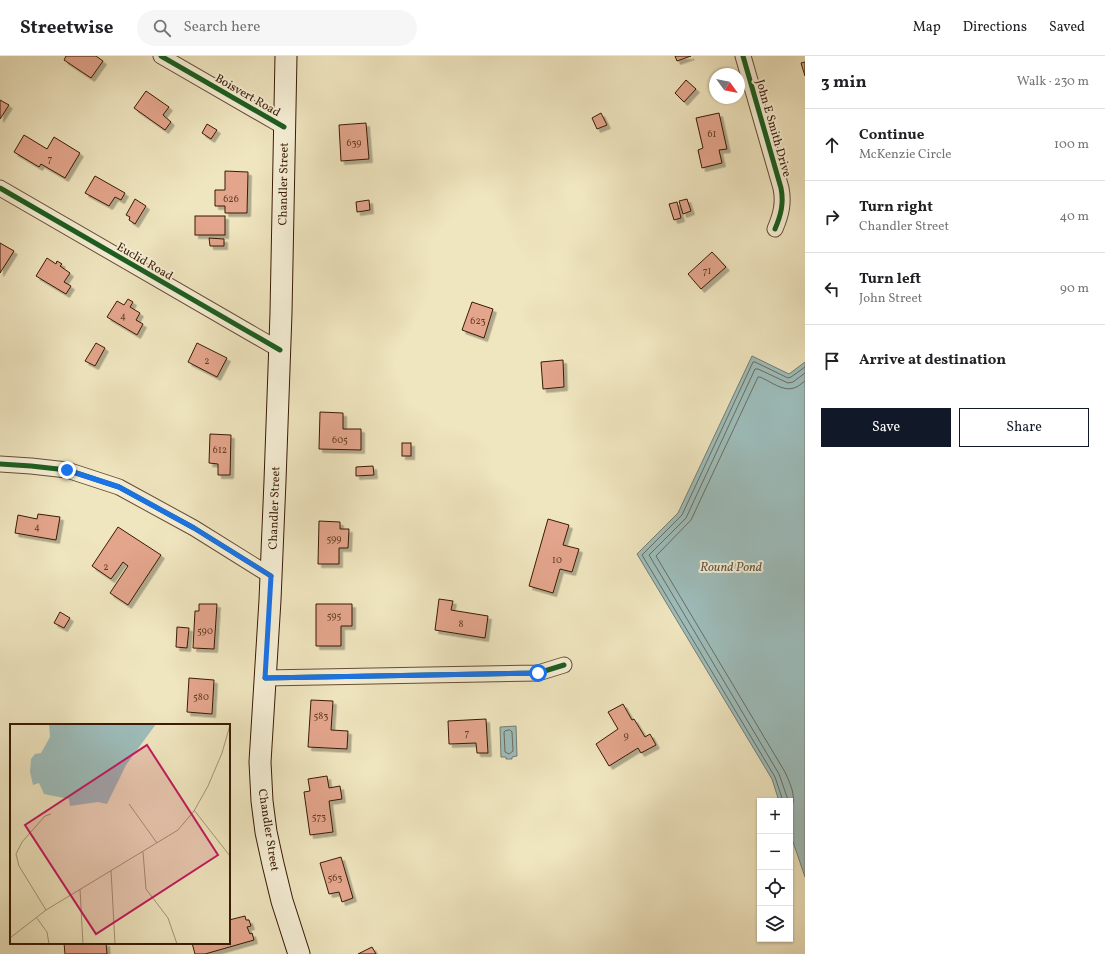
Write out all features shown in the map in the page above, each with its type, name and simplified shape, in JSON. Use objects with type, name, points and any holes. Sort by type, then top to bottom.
[{"type":"main road","name":"Chandler Street","points":[[286,56],[280,350],[271,576],[260,762],[262,800],[266,832],[282,901],[299,954]]},
{"type":"street","name":"Boisvert Road","points":[[161,56],[284,127]]},
{"type":"street","name":"John E Smith Drive","points":[[743,56],[783,197],[782,209],[776,229]]},
{"type":"street","name":"Euclid Road","points":[[0,188],[280,350]]},
{"type":"street","points":[[0,464],[67,470],[119,487],[194,528],[271,576]]},
{"type":"street","points":[[265,678],[538,673],[564,665]]},
{"type":"water","name":"Round Pond","points":[[752,356],[789,374],[805,362],[805,877],[793,842],[793,798],[778,798],[772,779],[637,554],[678,513]]},
{"type":"water","points":[[516,726],[517,756],[512,757],[512,759],[506,759],[506,757],[501,757],[500,727]]},
{"type":"building","points":[[66,56],[96,56],[103,61],[91,78],[64,60]]},
{"type":"building","points":[[675,56],[691,56],[677,61]]},
{"type":"building","points":[[805,62],[805,76],[801,63]]},
{"type":"building","points":[[686,80],[696,89],[684,102],[675,93]]},
{"type":"building","points":[[146,91],[169,107],[163,115],[171,122],[165,130],[134,108]]},
{"type":"building","points":[[0,100],[9,105],[0,119]]},
{"type":"building","points":[[601,113],[607,125],[597,129],[592,118]]},
{"type":"building","points":[[719,113],[727,149],[719,150],[722,163],[702,168],[698,150],[703,148],[696,118]]},
{"type":"building","points":[[366,123],[369,159],[341,161],[339,125]]},
{"type":"building","points":[[207,124],[217,130],[211,139],[202,133]]},
{"type":"building","points":[[24,135],[47,149],[54,137],[80,153],[65,178],[41,164],[39,167],[14,152]]},
{"type":"building","points":[[225,171],[248,172],[247,213],[225,213],[225,206],[215,206],[215,190],[225,190]]},
{"type":"building","points":[[95,176],[125,193],[121,200],[115,197],[109,206],[85,193]]},
{"type":"building","points":[[135,199],[146,206],[135,224],[129,220],[130,217],[126,215]]},
{"type":"building","points":[[687,199],[691,211],[683,214],[679,201]]},
{"type":"building","points":[[369,200],[370,210],[357,212],[356,202]]},
{"type":"building","points":[[677,202],[681,218],[674,220],[669,204]]},
{"type":"building","points":[[195,216],[225,216],[225,235],[195,235]]},
{"type":"building","points":[[209,238],[224,239],[224,246],[210,246]]},
{"type":"building","points":[[0,243],[14,251],[0,273]]},
{"type":"building","points":[[712,252],[726,267],[701,289],[688,274]]},
{"type":"building","points":[[47,258],[56,264],[57,261],[62,264],[60,266],[70,273],[64,282],[71,286],[66,294],[36,276]]},
{"type":"building","points":[[128,299],[133,302],[130,307],[140,313],[136,320],[143,324],[137,335],[107,317],[117,301],[124,305]]},
{"type":"building","points":[[472,302],[493,309],[484,338],[462,330]]},
{"type":"building","points":[[96,343],[105,348],[95,366],[85,361]]},
{"type":"building","points":[[197,343],[227,358],[217,377],[188,362]]},
{"type":"building","points":[[563,360],[564,387],[543,389],[541,362]]},
{"type":"building","points":[[320,412],[343,413],[343,429],[361,429],[361,450],[319,449]]},
{"type":"building","points":[[210,434],[231,435],[230,475],[218,475],[218,464],[209,463]]},
{"type":"building","points":[[402,443],[411,443],[411,456],[402,456]]},
{"type":"building","points":[[373,466],[374,475],[356,476],[356,467]]},
{"type":"building","points":[[38,514],[60,517],[56,540],[15,533],[18,515],[37,519]]},
{"type":"building","points":[[548,519],[569,525],[563,545],[579,549],[572,572],[560,569],[553,593],[529,586]]},
{"type":"building","points":[[319,521],[340,522],[340,529],[349,529],[348,548],[339,548],[339,564],[318,564]]},
{"type":"building","points":[[118,527],[161,555],[128,605],[110,593],[128,566],[123,562],[111,579],[92,566]]},
{"type":"building","points":[[439,599],[453,601],[451,610],[488,616],[485,638],[435,630]]},
{"type":"building","points":[[199,604],[217,604],[214,649],[193,648],[195,611],[199,611]]},
{"type":"building","points":[[316,604],[352,604],[352,626],[341,626],[341,646],[316,646]]},
{"type":"building","points":[[60,612],[70,618],[64,628],[54,623]]},
{"type":"building","points":[[177,627],[189,628],[187,648],[176,647]]},
{"type":"building","points":[[189,678],[214,680],[212,714],[187,712]]},
{"type":"building","points":[[311,700],[333,701],[331,730],[348,731],[347,749],[308,747]]},
{"type":"building","points":[[623,704],[632,720],[634,719],[645,737],[650,734],[656,745],[641,753],[638,748],[609,766],[596,744],[618,729],[608,712]]},
{"type":"building","points":[[486,719],[488,753],[477,753],[476,743],[449,744],[448,721]]},
{"type":"building","points":[[327,776],[329,788],[340,786],[342,799],[329,801],[333,832],[310,835],[304,792],[310,791],[308,779]]},
{"type":"building","points":[[341,857],[353,898],[342,902],[339,892],[329,894],[320,863]]},
{"type":"building","points":[[245,916],[246,920],[249,920],[251,926],[247,927],[250,934],[252,933],[254,940],[205,954],[195,954],[192,944],[230,944],[230,920]]},
{"type":"building","points":[[64,944],[106,944],[107,954],[65,954]]},
{"type":"building","points":[[372,947],[376,954],[358,954]]},
{"type":"cycle path","points":[[161,56],[284,127]]},
{"type":"cycle path","points":[[743,56],[781,188],[781,209],[775,229]]},
{"type":"cycle path","points":[[0,188],[280,350]]},
{"type":"cycle path","points":[[0,464],[67,470],[119,487],[194,528],[271,576]]},
{"type":"cycle path","points":[[265,678],[538,673],[564,665]]},
{"type":"route","points":[[67,470],[119,487],[194,528],[271,576],[265,678],[538,673]]}]
